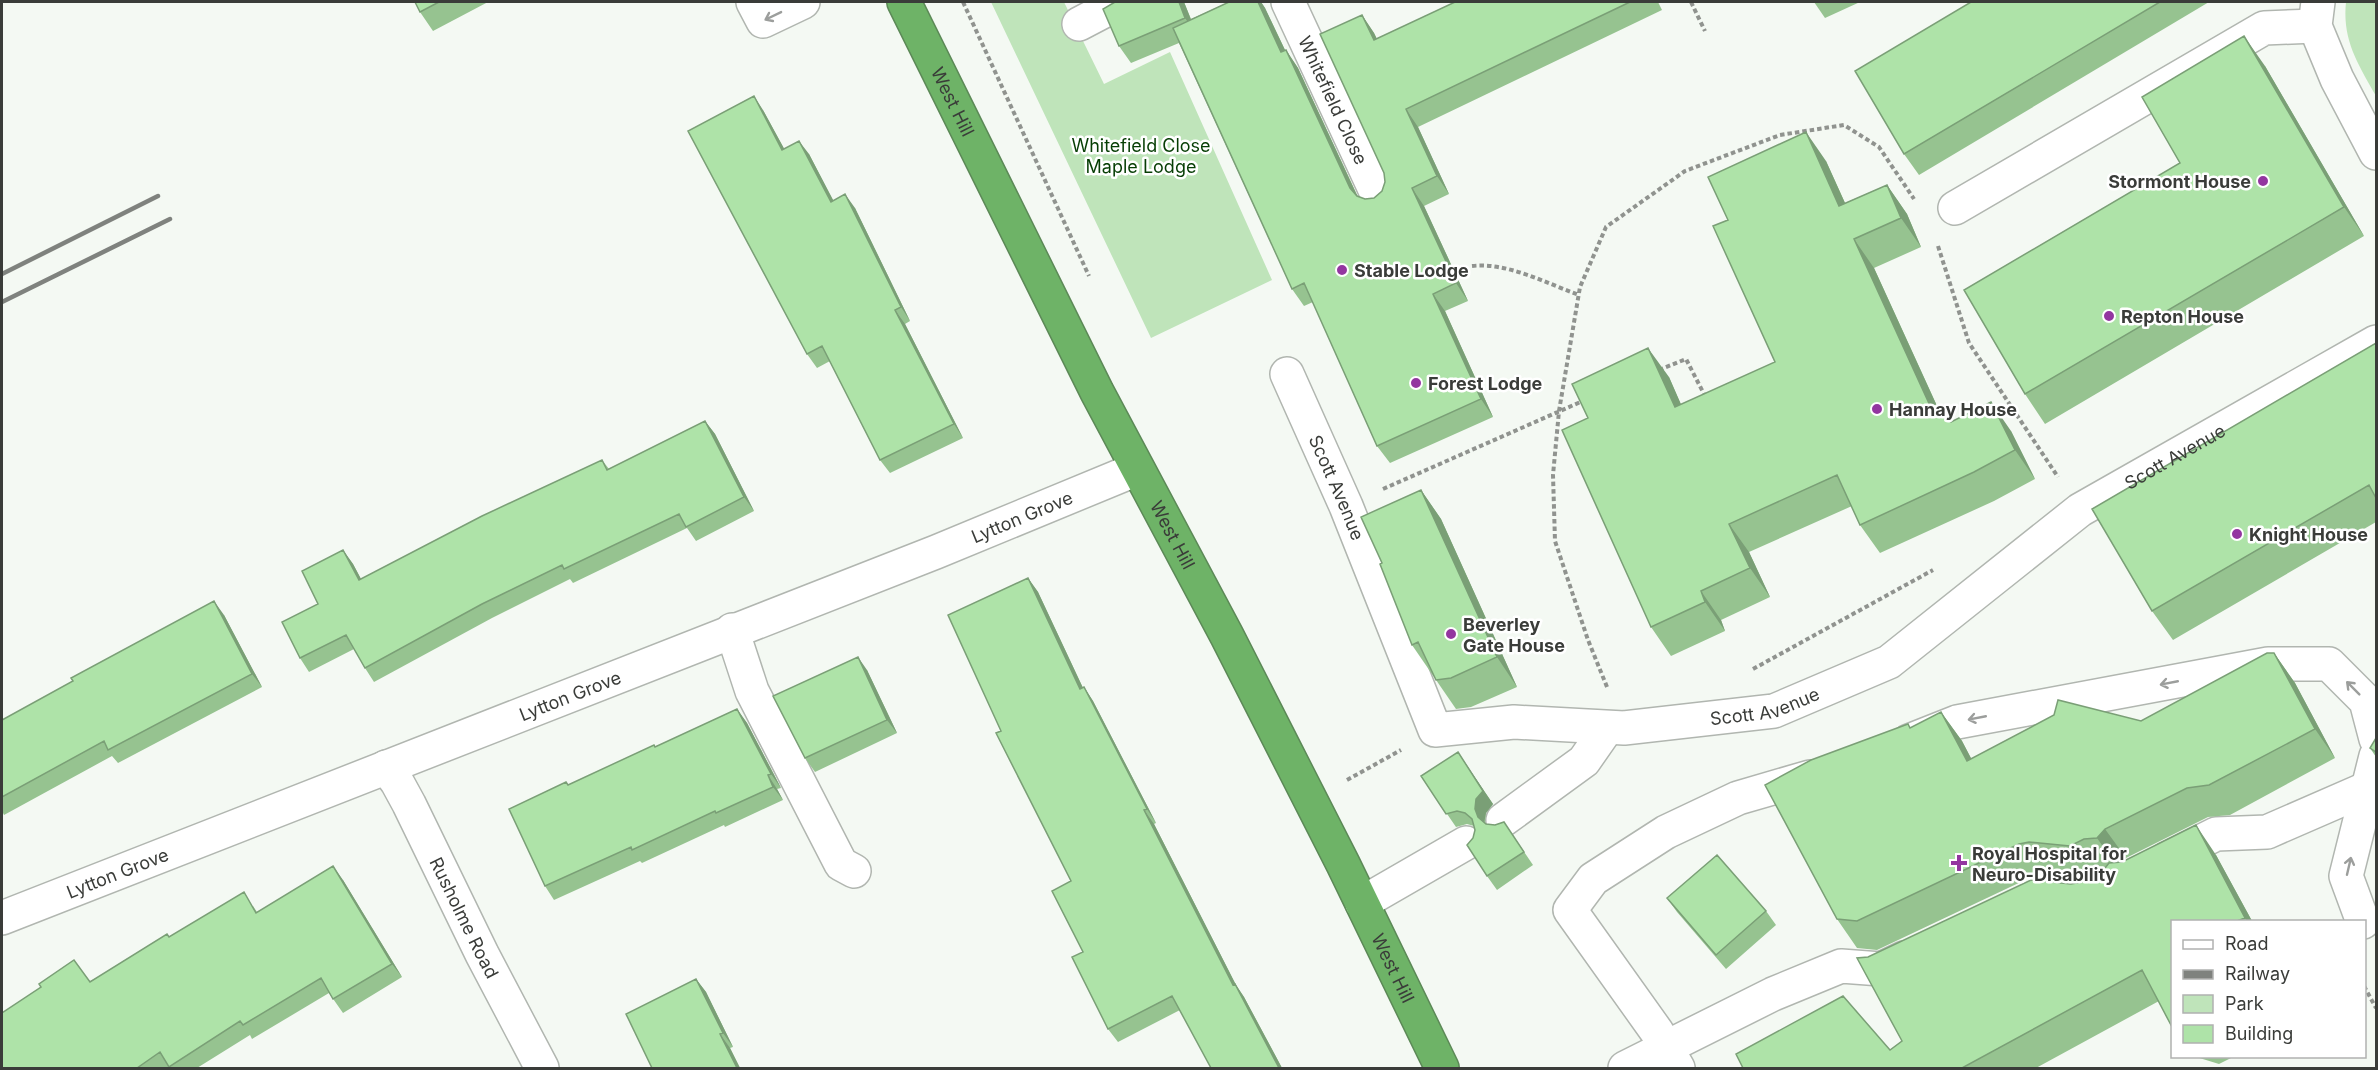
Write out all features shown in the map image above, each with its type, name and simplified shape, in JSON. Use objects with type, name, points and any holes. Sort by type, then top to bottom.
[{"type":"highway","name":"West Hill","points":[[904,2],[1097,392],[1227,636],[1362,903],[1442,1068]]},
{"type":"street","points":[[753,2],[763,21],[803,2]]},
{"type":"street","points":[[1079,24],[1121,2]]},
{"type":"street","name":"Whitefield Close","points":[[1288,2],[1379,198]]},
{"type":"street","points":[[1955,208],[2264,28],[2317,14],[2337,79],[2376,153]]},
{"type":"street","name":"Scott Avenue","points":[[1287,374],[1346,506],[1435,730],[1514,722],[1615,728],[1774,711],[1889,662],[2080,510],[2376,342]]},
{"type":"street","name":"Lytton Grove","points":[[2,918],[732,630],[936,552],[1137,469]]},
{"type":"street","points":[[732,630],[752,691],[841,864],[854,871]]},
{"type":"street","points":[[1879,752],[1957,722],[2268,664],[2329,664],[2366,700],[2376,740]]},
{"type":"street","points":[[1503,820],[1584,761],[1615,728]]},
{"type":"street","points":[[2363,920],[2346,876],[2376,756]]},
{"type":"street","name":"Rusholme Road","points":[[386,767],[398,782],[482,954],[542,1068]]},
{"type":"street","points":[[1673,1058],[1570,910],[1593,879],[1666,832],[1738,798],[1835,768]]},
{"type":"street","points":[[2144,870],[2216,834],[2267,832],[2368,788]]},
{"type":"street","points":[[1362,903],[1466,843]]},
{"type":"street","points":[[2366,928],[2369,936],[2376,942]]},
{"type":"street","points":[[1625,1068],[1673,1058],[1773,994],[1841,966],[1881,969],[1933,944]]},
{"type":"path","points":[[1690,2],[1705,31]]},
{"type":"path","points":[[1615,728],[1555,541],[1553,475],[1558,411],[1580,287],[1606,227],[1685,171],[1780,135],[1844,125],[1879,147],[1918,205]]},
{"type":"path","points":[[1938,246],[1969,343],[2080,510]]},
{"type":"path","points":[[1472,266],[1486,265],[1579,295]]},
{"type":"path","points":[[1654,372],[1686,359],[1705,396]]},
{"type":"path","points":[[1346,506],[1590,398]]},
{"type":"path","points":[[1744,675],[1934,570]]},
{"type":"path","points":[[1340,784],[1435,730]]},
{"type":"path","points":[[2366,990],[2376,1008]]},
{"type":"green space","name":"Whitefield Close Maple Lodge","points":[[991,2],[1064,2],[1104,84],[1170,52],[1272,280],[1151,338]]},
{"type":"green space","points":[[2346,2],[2376,2],[2376,96],[2349,40],[2345,16]]},
{"type":"building","points":[[415,2],[439,2],[420,12]]},
{"type":"building","points":[[1115,2],[1179,2],[1185,18],[1119,46],[1103,9]]},
{"type":"building","points":[[1229,2],[1258,2],[1281,52],[1286,50],[1350,188],[1357,196],[1365,199],[1374,198],[1382,191],[1385,182],[1384,173],[1320,34],[1362,15],[1374,40],[1455,2],[1630,2],[1406,109],[1437,176],[1412,188],[1456,283],[1433,294],[1481,399],[1377,446],[1304,283],[1292,289],[1173,28]]},
{"type":"building","points":[[1971,2],[2160,2],[1904,154],[1855,71]]},
{"type":"building","points":[[2244,36],[2344,207],[2025,394],[1964,290],[2180,163],[2142,97]]},
{"type":"building","points":[[754,96],[782,150],[799,141],[831,202],[845,194],[901,307],[895,310],[954,424],[880,460],[822,346],[807,354],[688,131]]},
{"type":"building","name":"Hannay House","points":[[1806,132],[1839,206],[1887,185],[1901,218],[1854,239],[1932,410],[1943,405],[1951,422],[1991,402],[2015,450],[1974,472],[1860,525],[1837,475],[1729,524],[1750,568],[1701,591],[1705,602],[1651,627],[1562,430],[1588,418],[1572,384],[1648,348],[1675,407],[1775,362],[1713,226],[1728,220],[1708,177]]},
{"type":"building","points":[[2376,343],[2376,498],[2369,485],[2152,611],[2092,509]]},
{"type":"building","points":[[705,421],[744,497],[686,527],[679,514],[564,569],[562,565],[482,604],[365,668],[346,635],[300,658],[282,622],[318,604],[302,571],[343,550],[359,580],[482,516],[602,460],[607,470]]},
{"type":"building","name":"Beverley Gate House","points":[[1421,490],[1497,657],[1451,678],[1436,680],[1418,642],[1412,645],[1380,564],[1382,563],[1361,517]]},
{"type":"building","points":[[1028,578],[1080,689],[1084,687],[1233,985],[1235,984],[1279,1068],[1211,1068],[1172,996],[1108,1029],[1072,957],[1083,952],[1052,891],[1071,881],[996,733],[1001,731],[948,615]]},
{"type":"building","points":[[214,601],[252,674],[108,750],[104,741],[2,797],[2,720],[73,681],[71,678]]},
{"type":"building","points":[[2267,653],[2274,653],[2315,729],[2209,785],[2187,788],[2105,829],[2097,838],[2084,839],[2070,846],[2029,842],[2019,844],[1857,921],[1837,919],[1765,785],[1811,760],[1908,724],[1910,728],[1941,712],[1967,761],[2054,715],[2058,700],[2141,721]]},
{"type":"building","points":[[858,657],[887,720],[805,758],[773,696]]},
{"type":"building","points":[[737,709],[771,774],[768,775],[773,787],[545,886],[509,809],[566,782],[568,785],[654,745],[655,747]]},
{"type":"building","points":[[2376,738],[2376,752],[2370,748]]},
{"type":"building","points":[[1458,752],[1483,791],[1476,799],[1475,809],[1478,817],[1486,824],[1495,825],[1504,822],[1524,852],[1487,876],[1467,845],[1473,838],[1475,830],[1472,819],[1465,813],[1457,811],[1446,814],[1421,776]]},
{"type":"building","points":[[2196,825],[2245,918],[2240,920],[2171,920],[2171,1025],[2142,970],[1962,1068],[1743,1068],[1736,1054],[1843,996],[1890,1050],[1902,1041],[1857,958],[1868,957],[2031,880],[2071,884],[2082,882],[2102,872],[2109,863],[2122,862]]},
{"type":"building","points":[[1717,855],[1766,911],[1716,955],[1667,898]]},
{"type":"building","points":[[333,866],[392,964],[333,999],[321,978],[243,1025],[240,1021],[169,1067],[160,1052],[137,1068],[2,1068],[2,1013],[41,987],[39,984],[74,960],[90,982],[167,934],[169,937],[244,892],[256,913]]},
{"type":"building","points":[[696,979],[723,1033],[720,1034],[737,1068],[652,1068],[626,1014]]},
{"type":"railway","points":[[2,274],[158,196]]},
{"type":"railway","points":[[2,302],[170,219]]},
{"type":"place","name":"Stormont House","points":[[2263,181]]},
{"type":"place","name":"Stable Lodge","points":[[1342,270]]},
{"type":"place","name":"Repton House","points":[[2109,316]]},
{"type":"place","name":"Forest Lodge","points":[[1416,383]]},
{"type":"place","name":"Hannay House","points":[[1877,409]]},
{"type":"place","name":"Knight House","points":[[2237,534]]},
{"type":"place","name":"Beverley Gate House","points":[[1451,634]]},
{"type":"place","name":"Royal Hospital for Neuro-Disability","points":[[1959,863]]}]
